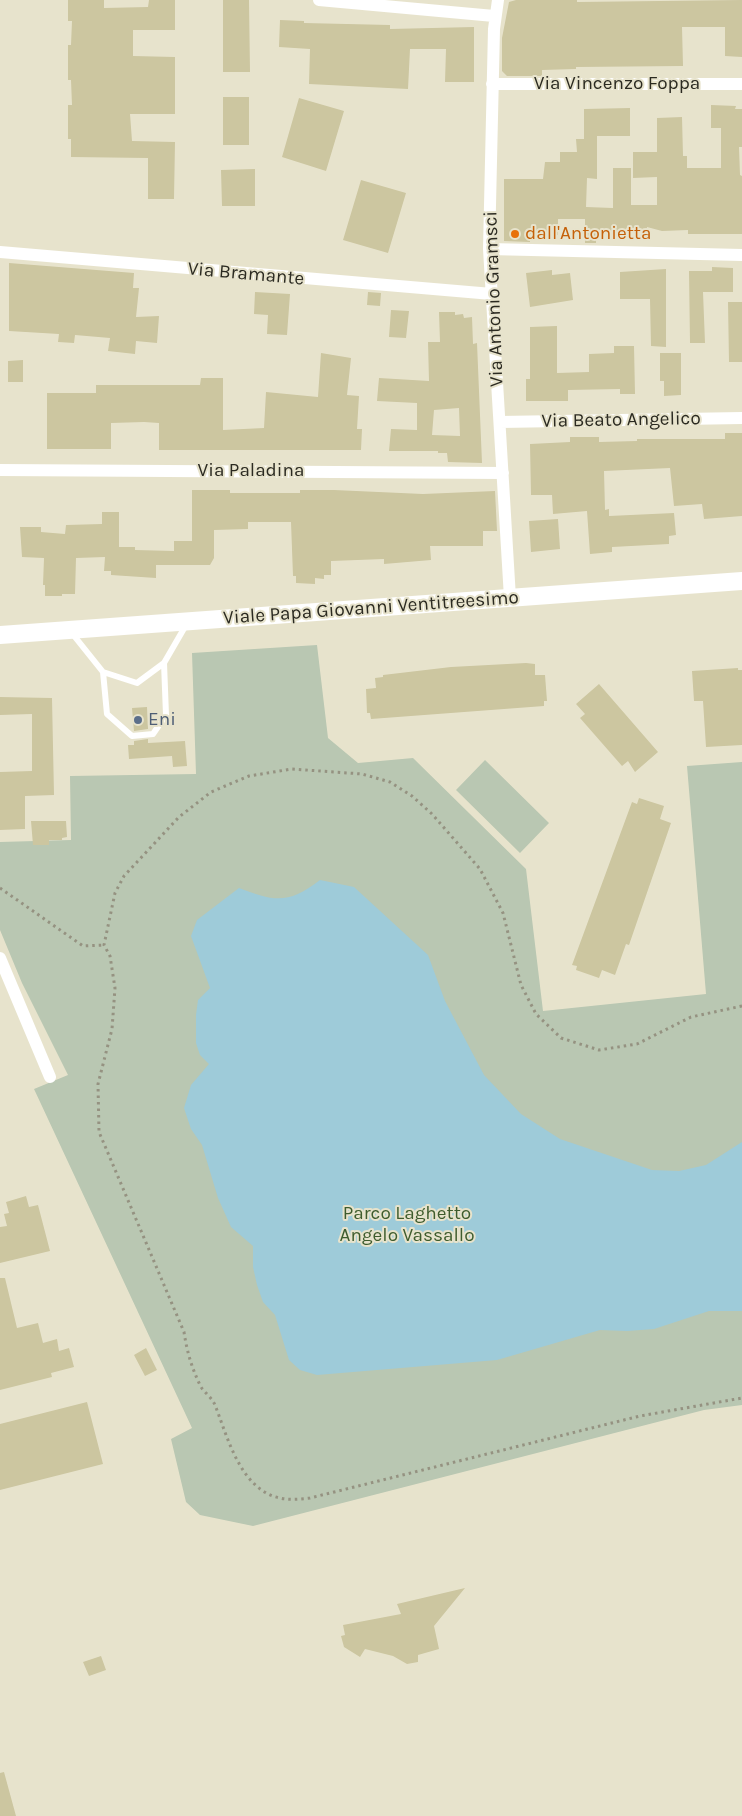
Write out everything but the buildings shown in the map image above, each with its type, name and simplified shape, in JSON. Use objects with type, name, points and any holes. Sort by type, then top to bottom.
[{"type":"street","points":[[319,0],[494,16]]},
{"type":"street","name":"Via Antonio Gramsci","points":[[498,0],[494,16],[490,249],[510,598]]},
{"type":"street","name":"Via Vincenzo Foppa","points":[[492,84],[742,84]]},
{"type":"street","points":[[490,249],[742,255]]},
{"type":"street","name":"Via Bramante","points":[[0,252],[492,294]]},
{"type":"street","name":"Via Beato Angelico","points":[[500,422],[742,418]]},
{"type":"street","name":"Via Paladina","points":[[0,470],[503,473]]},
{"type":"street","name":"Viale Papa Giovanni Ventitreesimo","points":[[0,635],[742,580]]},
{"type":"street","points":[[0,958],[50,1077]]},
{"type":"lane","points":[[69,630],[104,672],[137,683],[164,663],[187,621]]},
{"type":"lane","points":[[104,672],[107,714],[132,736],[153,734],[166,715],[164,663]]},
{"type":"path","points":[[742,1006],[691,1017],[637,1044],[599,1050],[561,1038],[536,1014],[521,985],[503,913],[480,869],[432,814],[412,796],[390,782],[362,774],[292,769],[250,776],[211,792],[179,817],[124,876],[116,893],[104,945],[110,956],[115,988],[112,1029],[98,1084],[99,1132],[184,1332],[188,1357],[199,1380],[213,1402],[234,1452],[245,1472],[262,1491],[287,1500],[310,1498],[640,1416],[742,1398]]},
{"type":"path","points":[[0,888],[83,946],[104,945]]},
{"type":"green space","name":"Parco Laghetto Angelo Vassallo","points":[[317,645],[328,738],[358,763],[413,758],[526,869],[543,1011],[706,994],[687,766],[742,762],[742,1405],[704,1410],[253,1526],[200,1515],[186,1502],[171,1439],[192,1428],[34,1089],[68,1075],[22,983],[0,930],[0,842],[71,840],[70,776],[196,774],[192,653]]},
{"type":"green space","points":[[485,760],[549,823],[520,853],[456,790]]},
{"type":"water","points":[[320,880],[354,887],[428,955],[445,1001],[484,1075],[521,1114],[560,1139],[652,1170],[679,1171],[706,1165],[742,1142],[742,1311],[709,1311],[654,1329],[600,1330],[497,1360],[317,1375],[300,1370],[289,1360],[275,1315],[263,1302],[257,1285],[253,1267],[253,1246],[231,1227],[218,1198],[202,1145],[191,1129],[184,1108],[191,1085],[209,1064],[200,1055],[196,1043],[196,1015],[198,1000],[210,988],[191,936],[197,920],[239,888],[262,896],[281,898],[299,893]]},
{"type":"place","name":"dall'Antonietta","points":[[515,234]]},
{"type":"place","name":"Eni","points":[[138,720]]}]
